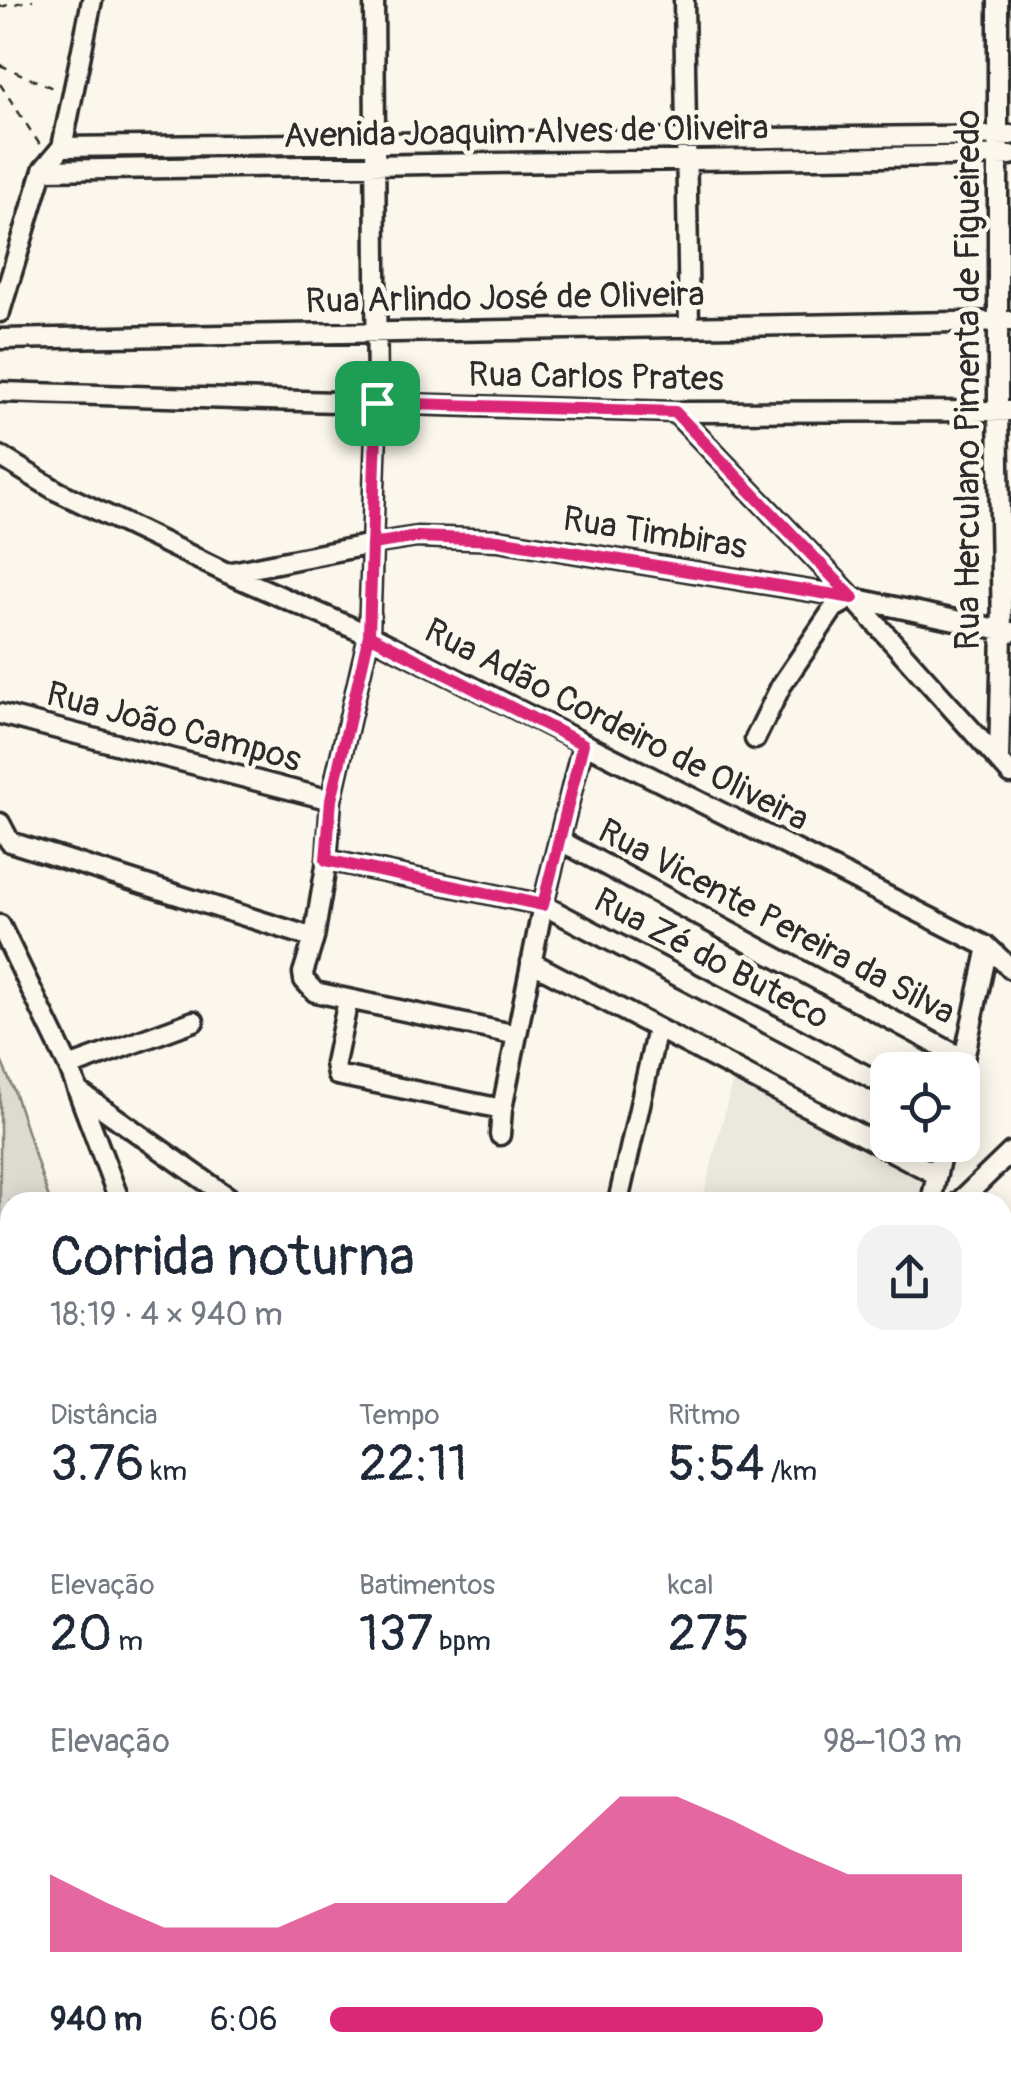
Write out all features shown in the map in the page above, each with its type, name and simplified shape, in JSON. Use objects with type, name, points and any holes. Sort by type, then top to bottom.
[{"type":"street","points":[[0,312],[75,82],[92,0]]},
{"type":"street","points":[[374,0],[377,403],[369,635],[331,800],[326,860],[304,980],[315,992],[517,1035]]},
{"type":"street","points":[[684,0],[689,327]]},
{"type":"street","name":"Rua Herculano Pimenta de Figueiredo","points":[[998,0],[1004,136],[1005,767]]},
{"type":"street","name":"Avenida Joaquim Alves de Oliveira","points":[[52,160],[375,144],[1004,136]]},
{"type":"street","name":"Avenida Joaquim Alves de Oliveira","points":[[52,160],[375,166],[1004,156]]},
{"type":"street","name":"Rua Arlindo José de Oliveira","points":[[0,339],[1004,321]]},
{"type":"street","name":"Rua Carlos Prates","points":[[0,392],[675,412],[1005,410]]},
{"type":"street","points":[[675,412],[853,598],[1005,767]]},
{"type":"street","name":"Rua Adão Cordeiro de Oliveira","points":[[0,456],[58,490],[227,573],[369,635],[988,946],[1010,967]]},
{"type":"street","name":"Rua Timbiras","points":[[227,573],[417,537],[498,540],[853,598],[1006,631]]},
{"type":"street","points":[[755,739],[781,686],[834,608],[853,598]]},
{"type":"street","name":"Rua João Campos","points":[[0,714],[331,800]]},
{"type":"street","points":[[500,1136],[543,905],[583,744]]},
{"type":"street","points":[[0,824],[10,842],[314,938]]},
{"type":"street","name":"Rua Vicente Pereira da Silva","points":[[559,840],[940,1052]]},
{"type":"street","name":"Rua Zé do Buteco","points":[[326,860],[543,905],[870,1078]]},
{"type":"street","points":[[0,925],[69,1067],[116,1192]]},
{"type":"street","points":[[966,1052],[988,946]]},
{"type":"street","points":[[532,962],[937,1174]]},
{"type":"street","points":[[348,1000],[334,1063],[340,1077],[502,1109]]},
{"type":"street","points":[[69,1067],[194,1021]]},
{"type":"street","points":[[620,1192],[657,1029]]},
{"type":"street","points":[[78,1091],[221,1192]]},
{"type":"street","points":[[969,1192],[1011,1152]]},
{"type":"street","points":[[933,1192],[940,1162]]},
{"type":"path","points":[[0,7],[33,0]]},
{"type":"path","points":[[0,64],[54,90],[75,82]]},
{"type":"path","points":[[0,84],[52,160]]},
{"type":"shaded area","points":[[0,1058],[47,1192],[0,1192]]},
{"type":"shaded area","points":[[734,1075],[870,1147],[870,1162],[898,1162],[930,1179],[927,1192],[705,1192]]},
{"type":"route","points":[[377,403],[372,544],[369,635],[331,800],[326,860],[543,905],[583,744],[369,635],[372,544],[417,537],[498,540],[853,598],[675,412],[377,403]]}]
